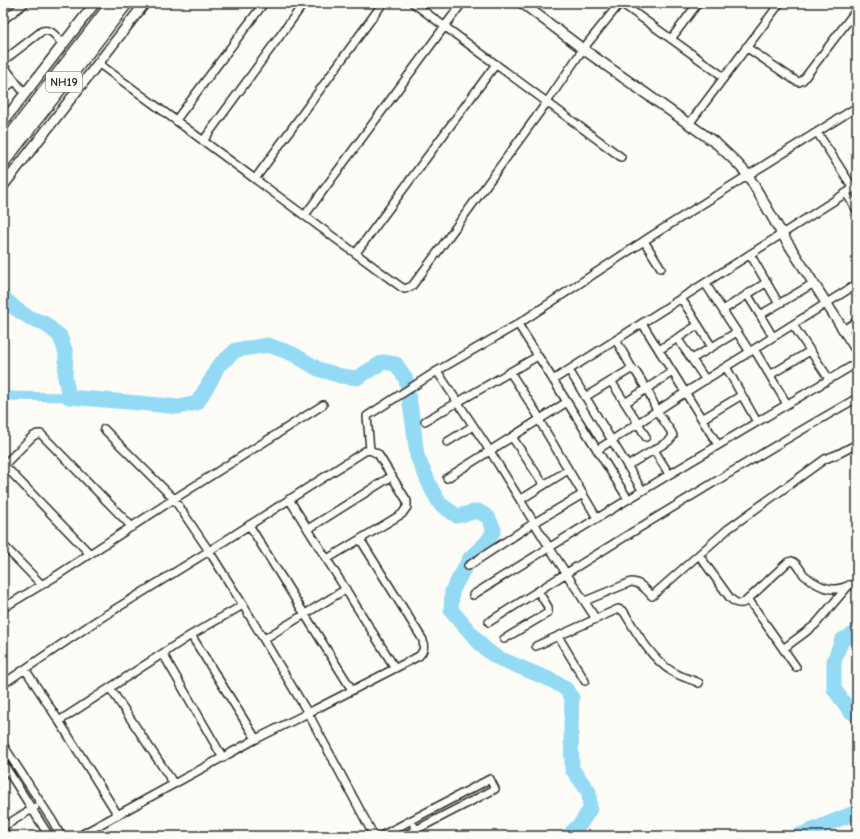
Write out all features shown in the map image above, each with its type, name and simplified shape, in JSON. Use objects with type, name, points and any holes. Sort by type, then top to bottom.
[{"type":"highway","name":"NH19","points":[[3,146],[113,3]]},
{"type":"highway","name":"NH19","points":[[3,162],[126,3]]},
{"type":"street","points":[[3,20],[25,3]]},
{"type":"street","points":[[3,122],[94,3]]},
{"type":"street","points":[[3,186],[145,3]]},
{"type":"street","points":[[176,120],[264,3]]},
{"type":"street","points":[[204,140],[304,3]]},
{"type":"street","points":[[255,178],[382,3]]},
{"type":"street","points":[[413,3],[621,157]]},
{"type":"street","points":[[304,215],[462,3]]},
{"type":"street","points":[[522,3],[583,50],[717,144],[736,162],[748,176],[782,234],[857,351]]},
{"type":"street","points":[[98,63],[401,287],[405,288],[412,286],[434,257],[583,50],[621,3],[724,78]]},
{"type":"street","points":[[671,39],[698,3]]},
{"type":"street","points":[[689,124],[780,3]]},
{"type":"street","points":[[746,47],[796,81],[800,82],[857,9]]},
{"type":"street","points":[[3,61],[42,31],[46,30],[52,33],[62,45]]},
{"type":"street","points":[[356,253],[496,64]]},
{"type":"street","points":[[3,65],[25,94]]},
{"type":"street","points":[[3,89],[15,81]]},
{"type":"street","points":[[370,450],[367,416],[437,371],[518,324],[644,241],[857,107]]},
{"type":"street","points":[[553,380],[855,187],[817,132]]},
{"type":"street","points":[[846,193],[857,210]]},
{"type":"street","points":[[644,241],[660,268]]},
{"type":"street","points":[[750,254],[780,304]]},
{"type":"street","points":[[722,310],[767,282]]},
{"type":"street","points":[[705,283],[737,332],[770,375],[787,404]]},
{"type":"street","points":[[760,314],[780,304],[814,283]]},
{"type":"street","points":[[597,450],[857,284]]},
{"type":"street","points":[[748,294],[774,337]]},
{"type":"street","points":[[681,298],[712,347]]},
{"type":"street","points":[[844,330],[857,321]]},
{"type":"street","points":[[642,323],[718,445]]},
{"type":"street","points":[[518,324],[628,499]]},
{"type":"street","points":[[659,350],[698,325]]},
{"type":"street","points":[[793,325],[828,379]]},
{"type":"street","points":[[692,360],[737,332]]},
{"type":"street","points":[[677,338],[706,380]]},
{"type":"street","points":[[616,340],[633,370],[636,372],[647,389],[657,411],[673,436],[669,441],[627,466]]},
{"type":"street","points":[[770,375],[810,351]]},
{"type":"street","points":[[425,421],[538,356]]},
{"type":"street","points":[[473,595],[642,490],[857,363]]},
{"type":"street","points":[[726,367],[757,422]]},
{"type":"street","points":[[569,370],[642,490]]},
{"type":"street","points":[[585,397],[628,370],[633,370]]},
{"type":"street","points":[[437,371],[490,451],[549,547],[596,618]]},
{"type":"street","points":[[510,372],[539,416],[538,420],[597,518]]},
{"type":"street","points":[[625,403],[672,372]]},
{"type":"street","points":[[611,381],[646,437]]},
{"type":"street","points":[[702,419],[742,395]]},
{"type":"street","points":[[489,622],[705,487],[857,398]]},
{"type":"street","points":[[447,478],[567,402]]},
{"type":"street","points":[[3,608],[323,405]]},
{"type":"street","points":[[447,442],[473,426]]},
{"type":"street","points":[[104,429],[174,500],[209,551],[308,713],[374,836]]},
{"type":"street","points":[[90,554],[4,465],[32,437],[37,434],[41,434],[132,526]]},
{"type":"street","points":[[512,437],[544,485]]},
{"type":"street","points":[[585,602],[631,582],[635,582],[652,596],[728,529],[825,460],[857,444]]},
{"type":"street","points":[[3,684],[96,621],[365,451],[370,450],[378,454],[407,501],[407,506],[402,514],[327,559]]},
{"type":"street","points":[[654,450],[669,474]]},
{"type":"street","points":[[520,500],[568,470]]},
{"type":"street","points":[[308,529],[392,476]]},
{"type":"street","points":[[468,566],[582,494]]},
{"type":"street","points":[[289,499],[395,668]]},
{"type":"street","points":[[249,525],[352,690]]},
{"type":"street","points":[[79,836],[256,740],[419,656],[423,651],[423,640],[360,539]]},
{"type":"street","points":[[3,545],[42,584]]},
{"type":"street","points":[[700,555],[733,602],[741,604],[788,562],[792,561],[795,562],[803,574],[823,587],[836,589],[857,583]]},
{"type":"street","points":[[783,649],[815,624],[849,585]]},
{"type":"street","points":[[264,639],[346,589]]},
{"type":"street","points":[[504,639],[548,612],[548,607],[538,591]]},
{"type":"street","points":[[748,599],[796,667]]},
{"type":"street","points":[[59,721],[191,636],[243,605]]},
{"type":"street","points":[[536,646],[618,609],[624,612],[641,639],[661,663],[674,672],[699,683]]},
{"type":"street","points":[[191,636],[256,740]]},
{"type":"street","points":[[558,636],[585,681]]},
{"type":"street","points":[[163,654],[223,758]]},
{"type":"street","points":[[25,669],[118,815]]},
{"type":"street","points":[[110,688],[174,784]]},
{"type":"street","points":[[3,745],[41,803],[58,835]]},
{"type":"street","points":[[3,762],[49,836]]},
{"type":"street","points":[[381,836],[490,779],[494,789],[418,833],[404,836]]},
{"type":"street","points":[[7,836],[3,828],[41,803]]},
{"type":"street","points":[[411,820],[418,833]]},
{"type":"waterway","points":[[3,297],[16,309],[30,318],[44,323],[60,336],[66,353],[65,377],[69,397],[179,407],[197,403],[218,366],[236,350],[268,345],[293,354],[318,369],[341,376],[357,378],[383,362],[396,364],[406,379],[417,456],[440,504],[457,516],[478,511],[488,517],[494,530],[487,542],[470,558],[452,591],[451,610],[483,647],[496,657],[553,681],[566,689],[572,698],[572,769],[589,792],[590,809],[581,823],[568,836]]},
{"type":"waterway","points":[[3,396],[69,397]]},
{"type":"waterway","points":[[857,632],[842,640],[834,661],[834,689],[850,711],[857,716]]},
{"type":"waterway","points":[[798,836],[857,812]]}]
